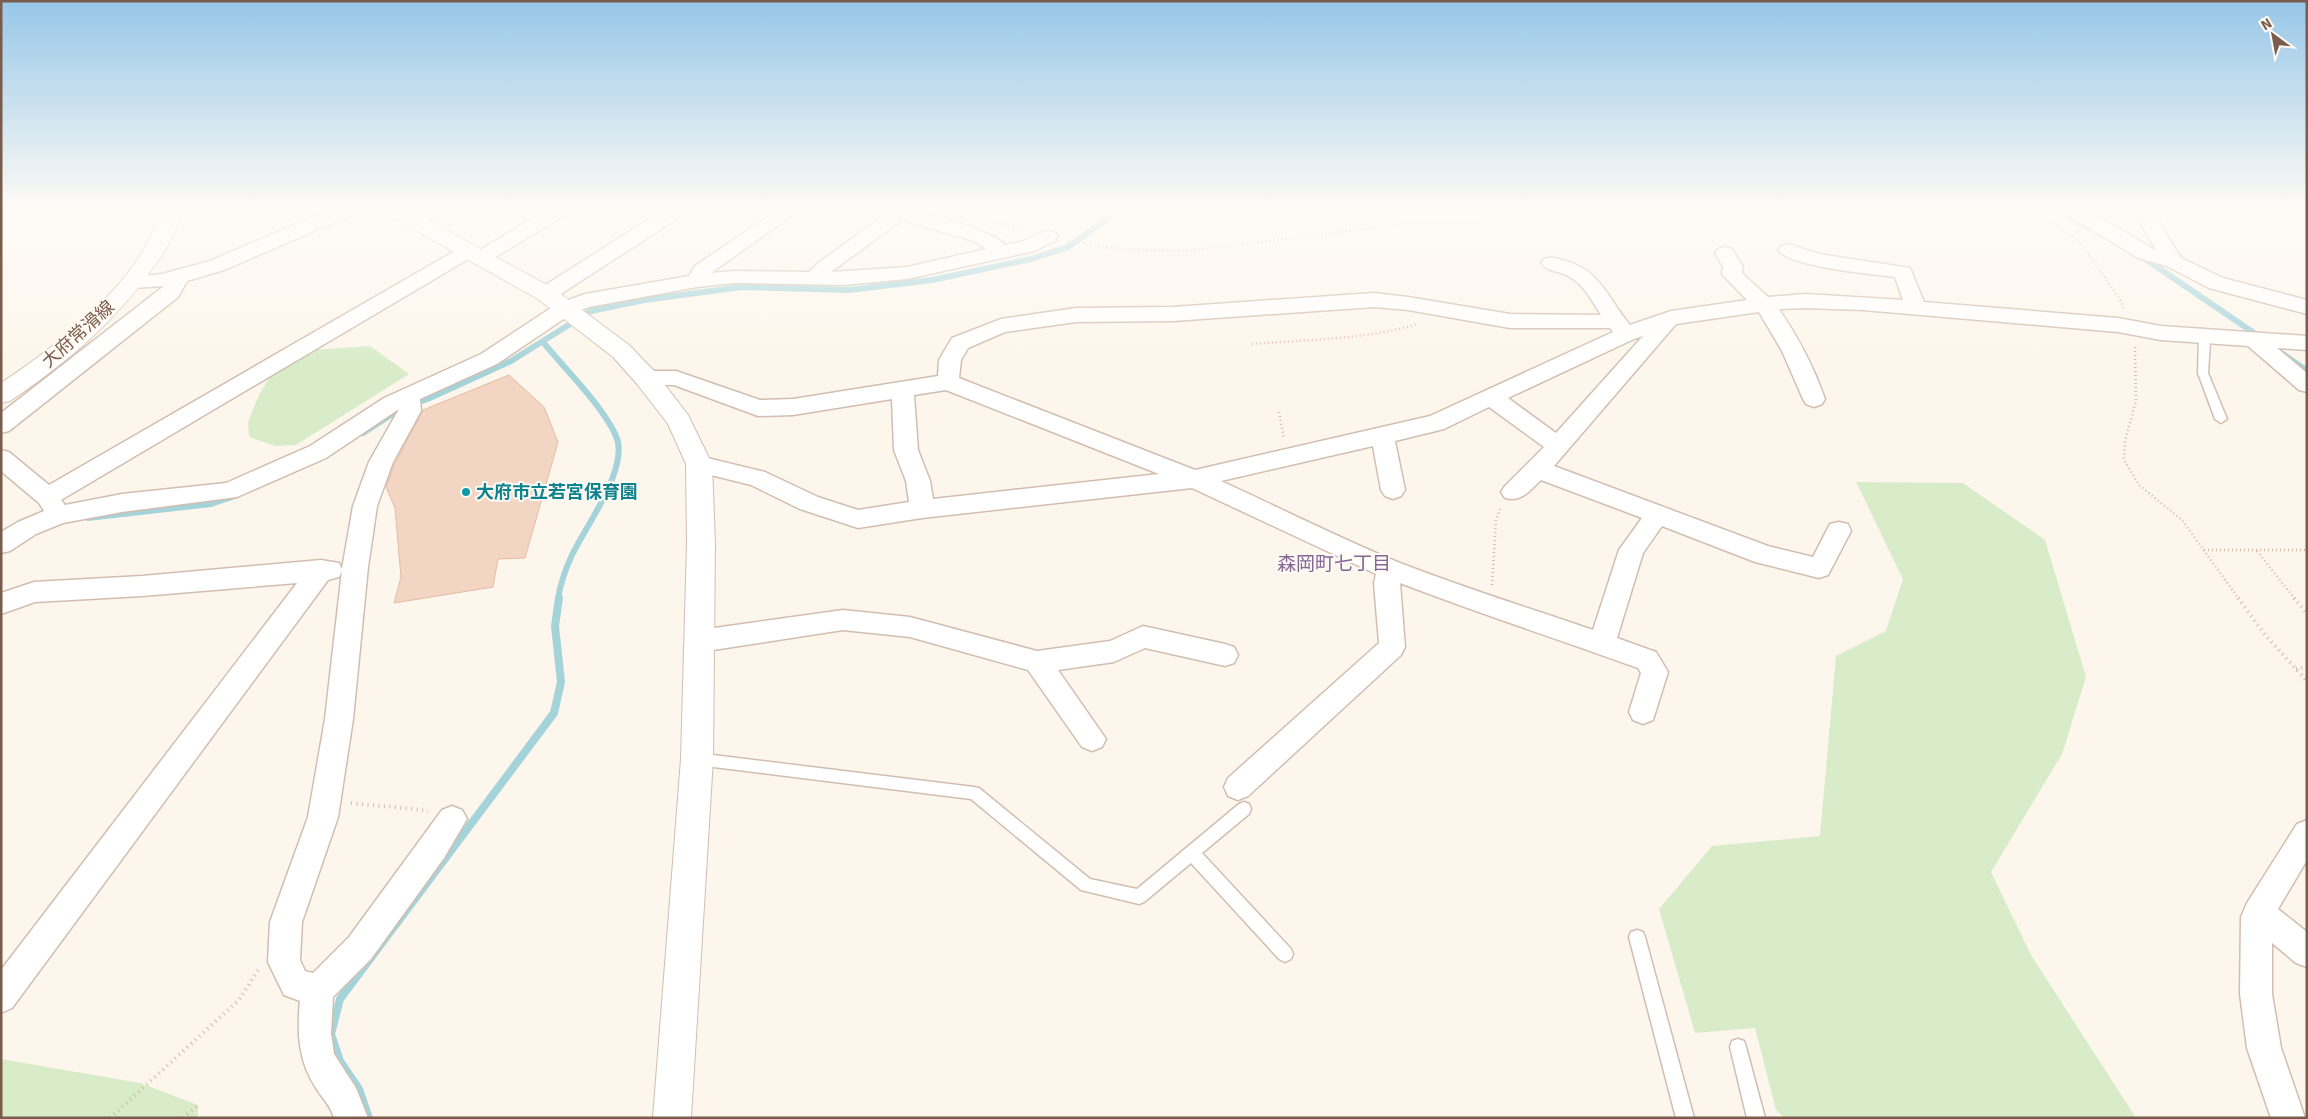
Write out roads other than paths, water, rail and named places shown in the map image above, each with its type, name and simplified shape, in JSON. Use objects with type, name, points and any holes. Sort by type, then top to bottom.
[{"type":"street","name":"大府常滑線","points":[[1,395],[47,363],[103,315],[133,282],[147,261]]},
{"type":"street","points":[[133,282],[154,282],[179,278],[227,261]]},
{"type":"street","points":[[1,544],[27,528],[53,506],[464,261]]},
{"type":"street","points":[[485,261],[546,294],[621,351],[646,378],[680,421],[699,464],[701,543],[697,758],[672,1118]]},
{"type":"street","points":[[546,294],[597,261]]},
{"type":"street","points":[[698,281],[702,270],[715,261]]},
{"type":"street","points":[[814,280],[832,261]]},
{"type":"street","points":[[1,458],[53,506],[122,503],[229,491],[318,452],[392,402],[489,360],[573,315],[584,301],[698,281],[763,276],[814,280],[844,279],[907,273],[960,261]]},
{"type":"street","points":[[1730,261],[1733,267],[1732,274],[1763,304],[1774,319],[1810,384],[1814,399]]},
{"type":"street","points":[[1825,261],[1903,272],[1916,307]]},
{"type":"street","points":[[2174,262],[2216,284],[2307,306]]},
{"type":"street","points":[[1551,263],[1576,272],[1588,281],[1620,327]]},
{"type":"street","points":[[1,425],[171,292],[179,278]]},
{"type":"street","points":[[948,382],[950,360],[960,343],[1000,326],[1067,316],[1173,314],[1374,300],[1397,300],[1510,321],[1620,327],[1763,304],[1806,301],[1916,307],[2118,325],[2161,333],[2307,343]]},
{"type":"street","points":[[1514,492],[1538,469],[1671,318]]},
{"type":"street","points":[[699,464],[757,478],[809,502],[858,519],[922,509],[1194,479],[1436,423],[1492,398],[1620,327]]},
{"type":"street","points":[[2254,340],[2307,385]]},
{"type":"street","points":[[646,378],[676,378],[758,408],[793,407],[948,382],[1194,479],[1370,558],[1390,569],[1492,608],[1647,660],[1655,672],[1643,712]]},
{"type":"street","points":[[903,389],[906,450],[918,481],[922,509]]},
{"type":"street","points":[[318,990],[295,984],[284,962],[286,922],[306,868],[326,802],[342,700],[355,567],[366,506],[374,477],[410,410],[409,394]]},
{"type":"street","points":[[1492,398],[1558,446]]},
{"type":"street","points":[[1382,434],[1393,490]]},
{"type":"street","points":[[1538,469],[1764,555],[1819,568],[1840,531]]},
{"type":"street","points":[[1602,644],[1631,550],[1658,514]]},
{"type":"street","points":[[1,604],[34,592],[142,586],[355,567]]},
{"type":"street","points":[[1241,798],[1392,647],[1387,583],[1390,569]]},
{"type":"street","points":[[1,996],[321,570]]},
{"type":"street","points":[[700,641],[843,620],[910,627],[1037,662],[1114,651],[1143,637],[1225,655]]},
{"type":"street","points":[[1037,662],[1092,739]]},
{"type":"street","points":[[351,1118],[349,1106],[326,1073],[316,1052],[313,1027],[318,990],[360,948],[452,819]]},
{"type":"street","points":[[2288,1118],[2264,1048],[2256,994],[2256,918],[2307,833]]},
{"type":"street","points":[[2258,913],[2307,952]]},
{"type":"lane","points":[[2204,336],[2206,342],[2203,373],[2221,418]]},
{"type":"lane","points":[[697,758],[974,793],[1086,885],[1139,897],[1193,854],[1241,798]]},
{"type":"lane","points":[[1193,854],[1285,954]]},
{"type":"lane","points":[[1637,937],[1686,1118]]},
{"type":"lane","points":[[1738,1047],[1756,1118]]},
{"type":"waterway","points":[[363,433],[400,409],[430,398],[511,361],[591,311],[644,300],[741,287],[849,290],[932,280],[1021,261]]},
{"type":"waterway","points":[[2149,261],[2260,337]]},
{"type":"waterway","points":[[543,342],[602,412],[616,436],[619,449],[612,480],[572,555],[558,599]]},
{"type":"waterway","points":[[2283,354],[2307,371]]},
{"type":"waterway","points":[[88,518],[211,504],[238,495]]},
{"type":"waterway","points":[[369,1118],[359,1089],[340,1061],[331,1034],[340,999],[554,713],[561,682],[555,626],[559,598]]},
{"type":"place","name":"大府市立若宮保育園","points":[[466,492]]},
{"type":"district","name":"森岡町七丁目","points":[[1334,564]]}]
